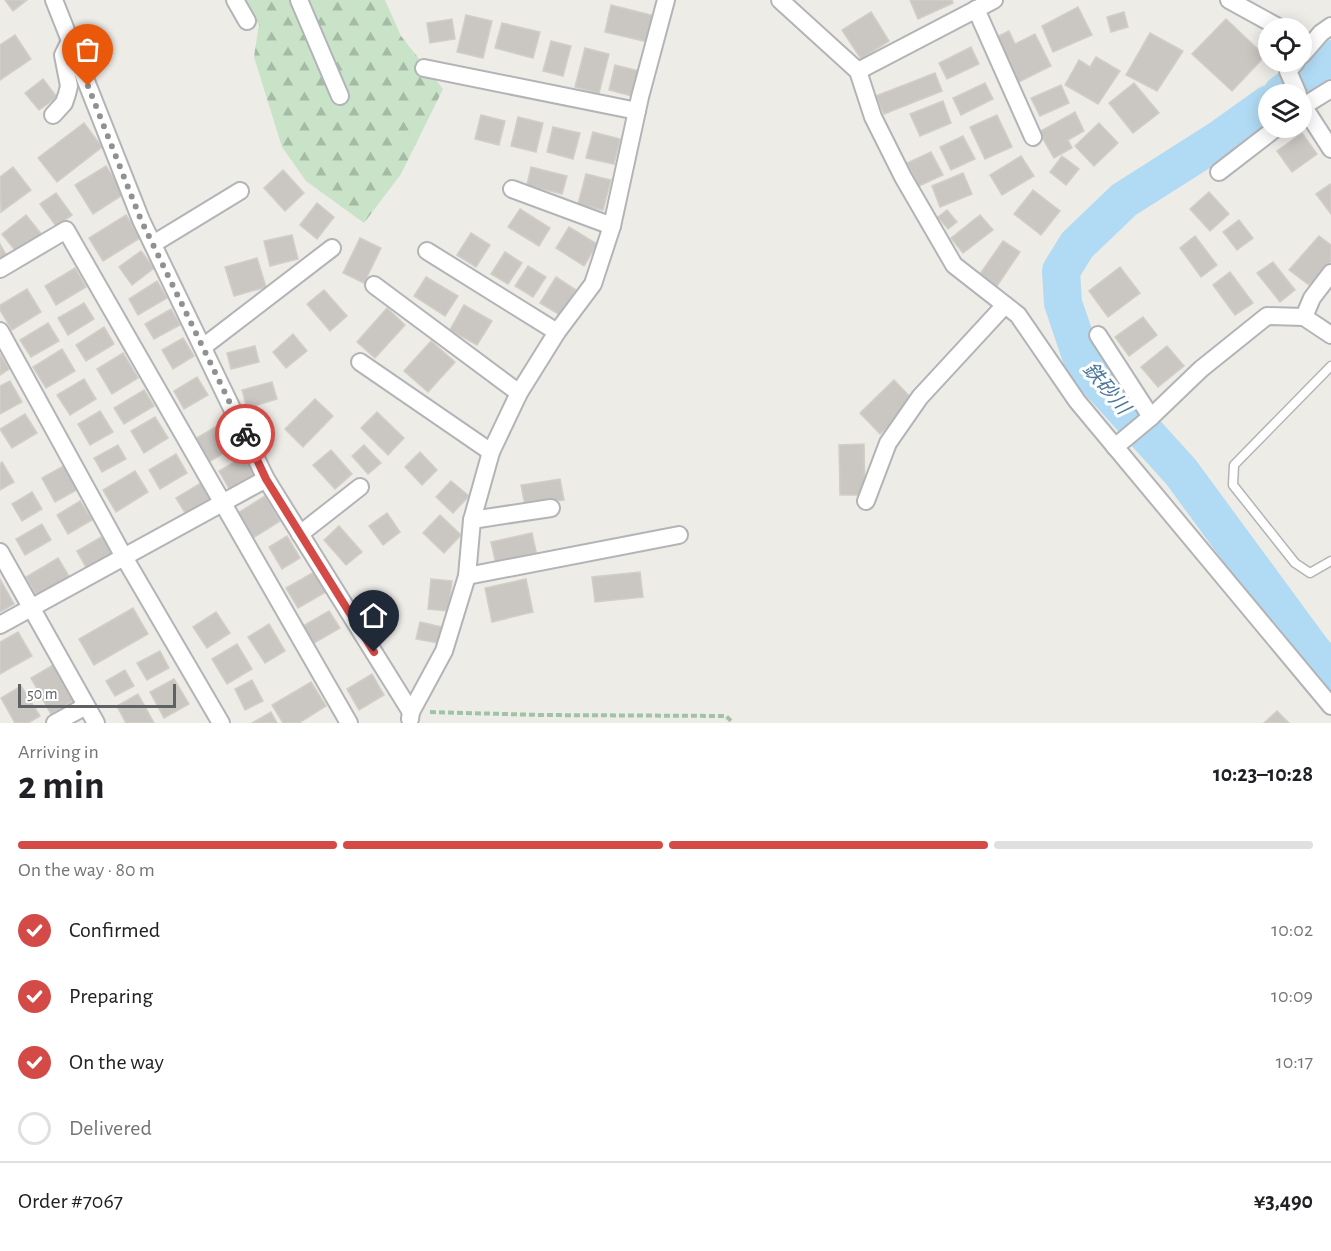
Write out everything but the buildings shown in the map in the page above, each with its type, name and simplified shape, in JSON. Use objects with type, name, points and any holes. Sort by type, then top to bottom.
[{"type":"street","points":[[54,0],[141,220],[266,479],[410,717]]},
{"type":"street","points":[[235,0],[247,21]]},
{"type":"street","points":[[299,0],[340,96]]},
{"type":"street","points":[[410,717],[444,651],[467,576],[472,520],[491,452],[519,393],[557,332],[593,284],[612,226],[637,111],[666,0]]},
{"type":"street","points":[[780,0],[858,71],[873,117],[903,177],[954,265],[1018,315],[1077,401],[1331,706]]},
{"type":"street","points":[[1229,0],[1262,18]]},
{"type":"street","points":[[858,71],[985,3],[1033,137]]},
{"type":"street","points":[[1312,41],[1331,26]]},
{"type":"street","points":[[53,115],[64,103],[69,86],[63,55],[70,42]]},
{"type":"street","points":[[424,68],[637,111]]},
{"type":"street","points":[[1312,98],[1331,89]]},
{"type":"street","points":[[1312,120],[1331,149]]},
{"type":"street","points":[[1219,172],[1263,138]]},
{"type":"street","points":[[512,189],[612,226]]},
{"type":"street","points":[[153,244],[240,191]]},
{"type":"street","points":[[0,269],[66,230],[348,723]]},
{"type":"street","points":[[203,347],[332,248]]},
{"type":"street","points":[[427,251],[557,332]]},
{"type":"street","points":[[1304,317],[1312,298],[1331,273]]},
{"type":"street","points":[[374,285],[519,393]]},
{"type":"street","points":[[866,501],[888,443],[920,397],[1005,305]]},
{"type":"street","points":[[1115,447],[1151,417],[1201,369],[1267,316],[1304,317],[1331,335]]},
{"type":"street","points":[[0,331],[124,557],[221,723]]},
{"type":"street","points":[[1098,335],[1151,417]]},
{"type":"street","points":[[360,362],[491,452]]},
{"type":"street","points":[[0,625],[266,479]]},
{"type":"street","points":[[300,534],[360,487]]},
{"type":"street","points":[[472,520],[551,508]]},
{"type":"street","points":[[467,576],[679,536]]},
{"type":"street","points":[[1,554],[96,723]]},
{"type":"street","points":[[55,723],[86,706]]},
{"type":"lane","points":[[1331,366],[1234,465],[1233,485],[1295,563],[1310,573],[1331,561]]},
{"type":"path","points":[[410,717],[726,716],[733,723]]},
{"type":"green space","points":[[244,0],[385,0],[401,36],[443,89],[401,174],[364,223],[306,181],[282,147],[254,57],[259,24]]},
{"type":"waterway","name":"鉄砂川","points":[[1296,84],[1331,59]]},
{"type":"waterway","name":"鉄砂川","points":[[1258,112],[1124,200],[1077,245],[1061,271],[1063,303],[1084,365],[1181,472],[1331,673]]},
{"type":"way so far","points":[[88,86],[141,220],[245,434]]},
{"type":"route","points":[[245,434],[266,479],[374,652]]}]
